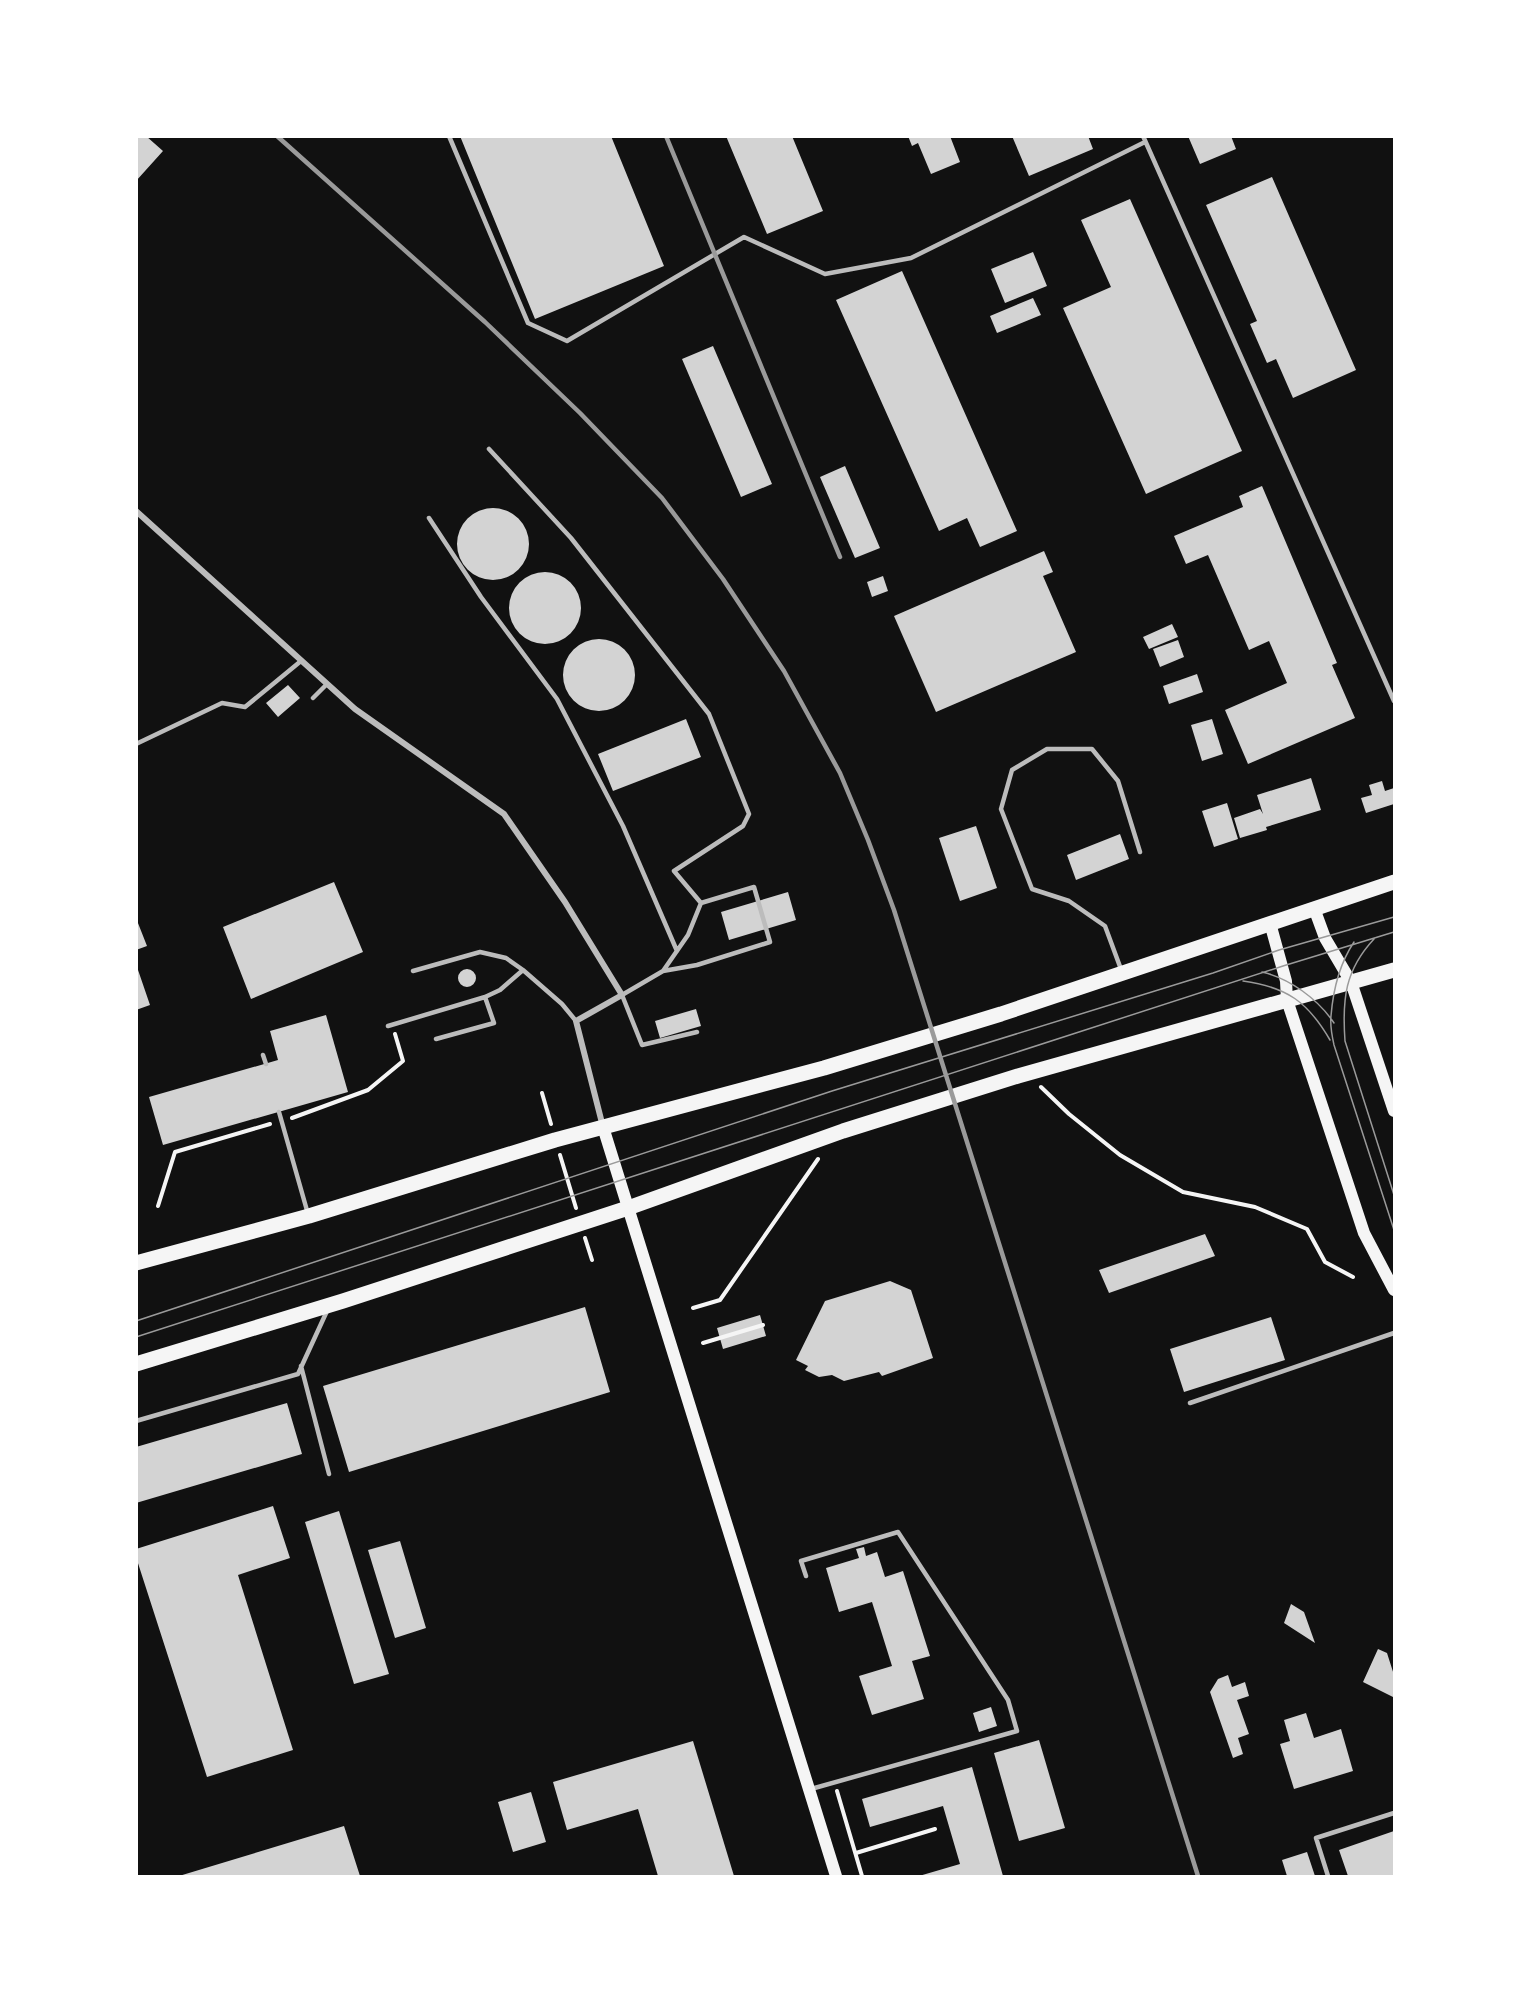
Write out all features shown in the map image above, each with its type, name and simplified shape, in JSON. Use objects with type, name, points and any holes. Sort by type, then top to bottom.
[{"type":"main road","points":[[136,1263],[309,1216],[555,1140],[824,1068],[1001,1014],[1395,882]]},
{"type":"main road","points":[[1314,908],[1326,938],[1352,982],[1395,1111]]},
{"type":"main road","points":[[1270,923],[1286,981],[1287,1000],[1364,1233],[1395,1290]]},
{"type":"main road","points":[[136,1365],[330,1305],[628,1208],[843,1131],[1018,1076],[1395,970]]},
{"type":"main road","points":[[603,1127],[836,1876]]},
{"type":"street","points":[[136,511],[355,709],[504,814],[565,902],[622,995],[576,1021],[603,1127]]},
{"type":"lane","points":[[449,136],[528,323],[567,341],[744,237],[825,274],[910,258],[1144,139],[1395,701]]},
{"type":"lane","points":[[489,449],[571,538],[709,714],[749,814],[744,826],[674,871],[701,903]]},
{"type":"lane","points":[[429,518],[481,597],[557,699],[623,826],[677,951]]},
{"type":"lane","points":[[136,744],[222,703],[245,707],[301,661]]},
{"type":"lane","points":[[313,698],[327,684]]},
{"type":"lane","points":[[1122,973],[1106,926],[1069,901],[1032,889],[1001,810],[1012,770],[1047,749],[1092,748],[1118,781],[1140,852]]},
{"type":"lane","points":[[697,1032],[642,1046],[622,995],[663,971],[697,965],[770,942],[754,887],[701,903]]},
{"type":"lane","points":[[663,971],[688,935],[701,903]]},
{"type":"lane","points":[[413,971],[480,952],[506,958],[562,1004],[576,1021]]},
{"type":"lane","points":[[388,1026],[485,997],[500,990],[523,970]]},
{"type":"lane","points":[[436,1039],[494,1023],[485,997]]},
{"type":"lane","points":[[263,1055],[266,1064]]},
{"type":"lane","points":[[279,1112],[309,1216]]},
{"type":"lane","points":[[136,1421],[298,1374],[330,1305]]},
{"type":"lane","points":[[1190,1403],[1395,1333]]},
{"type":"lane","points":[[301,1366],[329,1474]]},
{"type":"lane","points":[[806,1576],[801,1561],[898,1532],[1008,1700],[1017,1731],[808,1790]]},
{"type":"lane","points":[[1328,1876],[1316,1838],[1395,1813]]},
{"type":"path","points":[[1038,1084],[1069,1114],[1120,1155],[1183,1192],[1255,1207],[1307,1229],[1325,1262],[1353,1277]]},
{"type":"path","points":[[542,1093],[592,1260]]},
{"type":"path","points":[[693,1308],[720,1300],[819,1158]]},
{"type":"path","points":[[703,1343],[762,1325]]},
{"type":"path","points":[[834,1782],[862,1876]]},
{"type":"path","points":[[856,1853],[935,1829]]},
{"type":"building","points":[[136,136],[146,136],[163,151],[136,181]]},
{"type":"building","points":[[460,136],[611,136],[664,266],[535,319]]},
{"type":"building","points":[[726,136],[792,136],[823,211],[767,234]]},
{"type":"building","points":[[908,136],[950,136],[960,162],[931,174],[918,143],[912,146]]},
{"type":"building","points":[[1012,136],[1088,136],[1093,149],[1029,176]]},
{"type":"building","points":[[1188,136],[1231,136],[1236,149],[1200,164]]},
{"type":"building","points":[[1272,177],[1356,370],[1293,398],[1276,359],[1267,363],[1250,324],[1257,321],[1206,205]]},
{"type":"building","points":[[1130,199],[1242,451],[1146,494],[1063,308],[1111,287],[1081,220]]},
{"type":"building","points":[[1033,252],[1047,286],[1005,303],[991,269]]},
{"type":"building","points":[[902,271],[1017,531],[980,547],[967,518],[939,531],[836,300]]},
{"type":"building","points":[[1033,298],[1041,315],[997,333],[990,316]]},
{"type":"building","points":[[713,346],[772,484],[741,497],[682,359]]},
{"type":"building","points":[[845,466],[880,548],[855,558],[820,477]]},
{"type":"building","points":[[1262,486],[1337,663],[1332,665],[1355,718],[1248,764],[1225,710],[1287,683],[1269,641],[1249,650],[1208,555],[1186,564],[1174,536],[1243,507],[1239,496]]},
{"type":"building","points":[[493,508],[513,514],[523,524],[529,544],[523,564],[513,574],[493,580],[473,574],[463,564],[457,544],[463,524],[473,514]]},
{"type":"building","points":[[1044,551],[1053,572],[1043,576],[1076,652],[936,712],[894,616]]},
{"type":"building","points":[[545,572],[565,578],[575,588],[581,608],[575,628],[565,638],[545,644],[525,638],[515,628],[509,608],[515,588],[525,578]]},
{"type":"building","points":[[883,576],[888,591],[872,597],[867,582]]},
{"type":"building","points":[[1172,624],[1178,637],[1149,649],[1143,637]]},
{"type":"building","points":[[599,639],[619,645],[629,655],[635,675],[629,695],[619,705],[599,711],[579,705],[569,695],[563,675],[569,655],[579,645]]},
{"type":"building","points":[[1178,640],[1184,657],[1160,667],[1153,649]]},
{"type":"building","points":[[1197,674],[1203,692],[1169,704],[1163,686]]},
{"type":"building","points":[[288,685],[300,698],[278,717],[266,703]]},
{"type":"building","points":[[686,719],[701,757],[613,791],[598,754]]},
{"type":"building","points":[[1212,719],[1223,754],[1202,761],[1191,725]]},
{"type":"building","points":[[1311,778],[1321,810],[1266,827],[1267,830],[1240,838],[1234,818],[1260,809],[1263,814],[1257,795]]},
{"type":"building","points":[[1382,781],[1385,791],[1394,788],[1394,804],[1366,813],[1361,798],[1372,795],[1369,785]]},
{"type":"building","points":[[1227,803],[1238,839],[1214,847],[1202,811]]},
{"type":"building","points":[[976,826],[997,888],[960,901],[939,838]]},
{"type":"building","points":[[1120,834],[1129,859],[1076,880],[1067,855]]},
{"type":"building","points":[[334,882],[363,952],[251,999],[223,927]]},
{"type":"building","points":[[788,892],[796,920],[729,940],[721,912]]},
{"type":"building","points":[[136,918],[147,946],[136,950]]},
{"type":"building","points":[[136,968],[150,1005],[136,1010]]},
{"type":"building","points":[[463,969],[471,969],[476,974],[474,985],[463,987],[458,982],[458,974]]},
{"type":"building","points":[[696,1009],[701,1026],[660,1038],[655,1021]]},
{"type":"building","points":[[326,1015],[348,1092],[163,1145],[149,1097],[278,1060],[270,1031]]},
{"type":"building","points":[[1205,1234],[1215,1256],[1109,1293],[1099,1270]]},
{"type":"building","points":[[890,1281],[911,1290],[933,1358],[882,1376],[879,1372],[844,1381],[832,1375],[819,1377],[805,1370],[808,1366],[796,1360],[825,1301]]},
{"type":"building","points":[[585,1307],[610,1392],[349,1472],[323,1386]]},
{"type":"building","points":[[760,1315],[766,1336],[723,1349],[717,1328]]},
{"type":"building","points":[[1271,1317],[1285,1360],[1184,1392],[1170,1349]]},
{"type":"building","points":[[287,1403],[302,1454],[136,1503],[136,1447]]},
{"type":"building","points":[[273,1506],[290,1558],[238,1575],[293,1750],[207,1777],[136,1557],[136,1549]]},
{"type":"building","points":[[339,1511],[389,1674],[354,1684],[305,1522]]},
{"type":"building","points":[[400,1541],[426,1628],[395,1638],[368,1550]]},
{"type":"building","points":[[864,1547],[866,1556],[877,1552],[885,1577],[903,1571],[930,1656],[912,1661],[924,1699],[872,1715],[859,1676],[892,1666],[872,1602],[839,1612],[826,1568],[859,1558],[856,1549]]},
{"type":"building","points":[[1291,1604],[1304,1612],[1315,1643],[1284,1623]]},
{"type":"building","points":[[1378,1649],[1387,1653],[1394,1675],[1393,1697],[1363,1682]]},
{"type":"building","points":[[1228,1675],[1232,1687],[1245,1682],[1249,1696],[1237,1700],[1249,1734],[1238,1738],[1243,1754],[1233,1758],[1210,1692],[1218,1679]]},
{"type":"building","points":[[991,1707],[997,1726],[979,1732],[973,1713]]},
{"type":"building","points":[[1306,1713],[1314,1738],[1341,1729],[1353,1771],[1294,1789],[1280,1744],[1290,1741],[1284,1720]]},
{"type":"building","points":[[1039,1740],[1065,1828],[1019,1841],[994,1753]]},
{"type":"building","points":[[693,1741],[734,1876],[658,1876],[638,1809],[567,1830],[553,1782]]},
{"type":"building","points":[[972,1767],[1003,1876],[919,1876],[960,1864],[943,1806],[870,1827],[862,1799]]},
{"type":"building","points":[[531,1792],[546,1842],[513,1852],[498,1802]]},
{"type":"building","points":[[344,1826],[360,1876],[179,1876]]},
{"type":"building","points":[[1394,1831],[1394,1876],[1348,1876],[1339,1850]]},
{"type":"building","points":[[1307,1852],[1315,1876],[1287,1876],[1282,1860]]},
{"type":"tram line","points":[[136,1321],[832,1091],[1213,973],[1279,950],[1394,917]]},
{"type":"tram line","points":[[136,1337],[1394,932]]},
{"type":"tram line","points":[[1374,939],[1351,974],[1345,998],[1345,1041],[1394,1195]]},
{"type":"tram line","points":[[1354,942],[1341,968],[1335,987],[1331,1031],[1394,1230]]},
{"type":"tram line","points":[[1262,972],[1282,979],[1302,991],[1320,1006],[1334,1023]]},
{"type":"tram line","points":[[1243,981],[1272,987],[1295,998],[1313,1016],[1330,1040]]},
{"type":"railway","points":[[277,136],[485,322],[580,413],[662,498],[723,579],[784,671],[840,773],[894,910],[1198,1876]]},
{"type":"railway","points":[[666,136],[840,557]]}]
